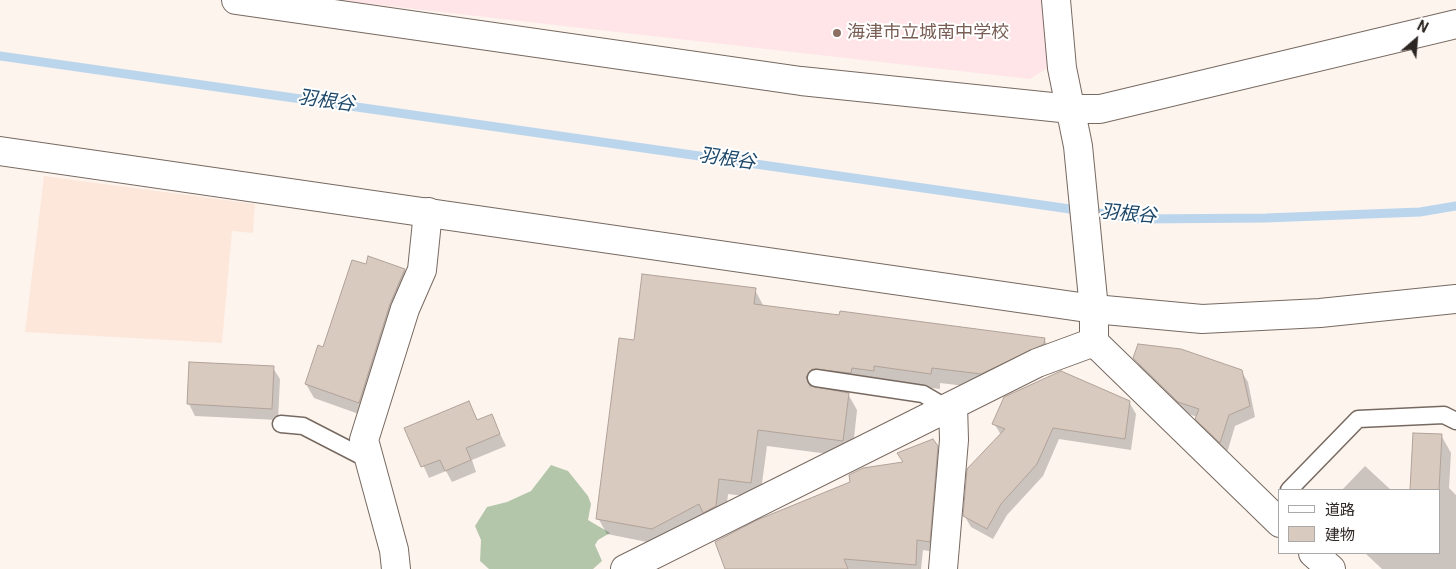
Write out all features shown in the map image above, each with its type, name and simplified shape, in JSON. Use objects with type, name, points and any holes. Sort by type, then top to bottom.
[{"type":"street","points":[[236,0],[801,80],[1072,109],[1100,109],[1456,24]]},
{"type":"street","points":[[1056,0],[1062,68],[1072,109],[1078,146],[1093,298],[1094,342],[1276,512]]},
{"type":"street","points":[[0,151],[428,212],[1093,298],[1202,319],[1320,314],[1456,299]]},
{"type":"street","points":[[396,569],[394,550],[364,440],[405,309],[422,270],[428,212]]},
{"type":"street","points":[[625,569],[1037,363],[1094,342]]},
{"type":"street","points":[[943,569],[954,440],[950,406]]},
{"type":"street","points":[[1314,554],[1331,569]]},
{"type":"lane","points":[[816,378],[922,394],[950,406]]},
{"type":"lane","points":[[1290,489],[1358,418],[1444,415],[1456,421]]},
{"type":"lane","points":[[281,424],[303,426],[369,460]]},
{"type":"shaded area","name":"海津市立城南中学校","points":[[336,0],[1047,0],[1052,65],[1030,79]]},
{"type":"shaded area","points":[[44,176],[255,204],[253,233],[232,231],[222,343],[25,332]]},
{"type":"green space","points":[[551,465],[568,471],[588,496],[591,504],[588,520],[610,533],[598,540],[595,545],[602,561],[593,569],[489,569],[480,561],[481,540],[475,526],[487,507],[507,502],[531,491]]},
{"type":"building","points":[[368,256],[405,269],[390,304],[359,403],[305,384],[318,345],[323,347],[352,260],[366,264]]},
{"type":"building","points":[[642,274],[756,288],[754,304],[839,315],[840,311],[1045,338],[1044,344],[981,374],[932,368],[931,374],[874,366],[874,371],[852,368],[851,373],[812,369],[806,377],[810,386],[849,393],[843,441],[758,430],[751,483],[719,479],[716,506],[703,513],[699,504],[652,529],[596,519],[619,338],[634,340]]},
{"type":"building","points":[[1138,344],[1181,349],[1242,370],[1250,406],[1229,415],[1220,443],[1195,419],[1199,409],[1178,402],[1133,358]]},
{"type":"building","points":[[189,362],[274,366],[272,409],[187,404]]},
{"type":"building","points":[[1061,371],[1130,401],[1125,439],[1053,428],[1037,464],[1001,504],[987,529],[963,516],[967,469],[1005,429],[992,424],[1004,397]]},
{"type":"building","points":[[469,401],[477,420],[492,414],[500,434],[466,448],[471,460],[445,471],[440,460],[421,467],[404,428]]},
{"type":"building","points":[[1413,433],[1442,434],[1439,489],[1410,489]]},
{"type":"building","points":[[933,439],[938,446],[930,542],[917,540],[916,565],[844,559],[848,569],[725,569],[715,542],[757,520],[850,482],[849,475],[863,468],[903,462],[897,453]]},
{"type":"waterway","name":"羽根谷","points":[[0,56],[1140,219],[1266,218],[1420,212],[1456,206]]},
{"type":"place","name":"海津市立城南中学校","points":[[837,33]]}]
